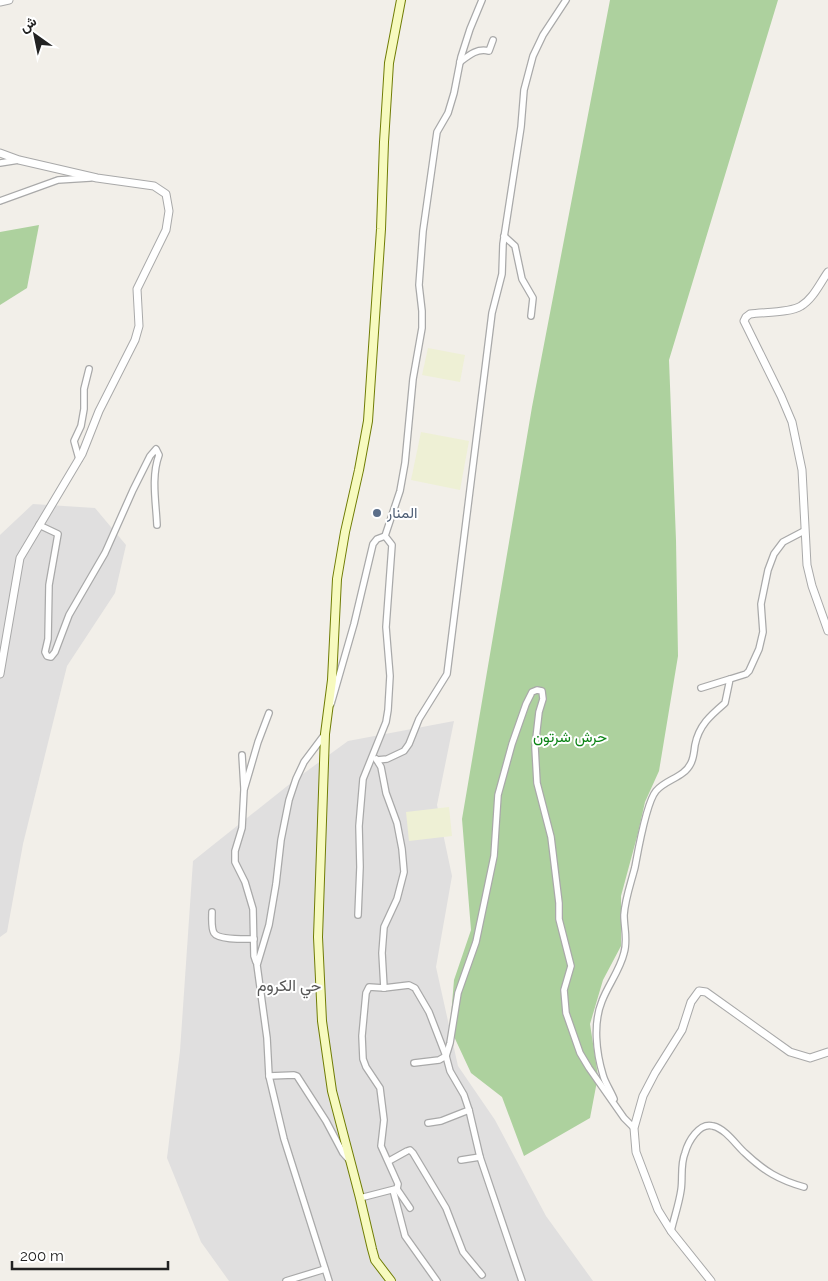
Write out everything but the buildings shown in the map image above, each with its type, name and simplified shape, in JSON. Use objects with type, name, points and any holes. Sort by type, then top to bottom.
[{"type":"main road","points":[[391,1281],[375,1260],[332,1091],[322,1021],[318,937],[325,734],[334,654],[338,579],[345,532],[368,422],[381,229],[388,63],[401,0]]},
{"type":"street","points":[[0,2],[8,0]]},
{"type":"street","points":[[385,536],[400,491],[405,463],[413,379],[422,328],[419,285],[423,231],[437,132],[448,113],[460,62],[470,29],[482,0]]},
{"type":"street","points":[[375,758],[387,759],[404,751],[410,744],[420,719],[447,674],[492,312],[502,274],[504,236],[521,127],[524,90],[534,56],[543,35],[566,0]]},
{"type":"street","points":[[460,62],[472,53],[482,49],[489,51],[493,40]]},
{"type":"street","points":[[0,153],[19,160],[97,178],[154,186],[166,194],[169,211],[166,230],[137,288],[139,326],[135,340],[99,411],[79,459],[20,558],[0,674]]},
{"type":"street","points":[[0,162],[19,160]]},
{"type":"street","points":[[0,201],[58,180],[97,178]]},
{"type":"street","points":[[504,236],[516,246],[522,278],[533,298],[531,316]]},
{"type":"street","points":[[828,272],[811,297],[802,306],[793,309],[750,314],[744,321],[792,422],[802,470],[804,531],[808,565],[812,586],[828,631]]},
{"type":"street","points":[[79,459],[74,441],[81,426],[84,409],[84,389],[89,369]]},
{"type":"street","points":[[39,525],[58,534],[49,584],[48,639],[45,652],[47,656],[51,657],[55,652],[69,615],[105,553],[132,490],[150,456],[156,449],[159,455],[156,465],[155,482],[157,525]]},
{"type":"street","points":[[701,688],[746,674],[749,671],[759,649],[763,632],[761,604],[768,570],[774,554],[783,542],[804,531]]},
{"type":"street","points":[[329,710],[354,624],[373,544],[377,539],[385,536]]},
{"type":"street","points":[[358,915],[360,867],[358,826],[363,779],[367,766],[375,758],[388,710],[390,676],[386,627],[392,546],[385,536]]},
{"type":"street","points":[[634,1128],[624,1118],[603,1077],[596,1032],[597,1016],[602,1000],[624,954],[627,938],[624,915],[626,902],[641,833],[656,791],[685,772],[691,764],[695,743],[702,726],[711,714],[725,703],[730,679]]},
{"type":"street","points":[[414,1063],[439,1060],[446,1056],[458,993],[476,942],[494,856],[498,795],[512,744],[526,704],[532,692],[538,690],[542,692],[543,700],[539,712],[535,747],[537,784],[550,837],[559,903],[558,919],[571,966],[564,990],[566,1013],[580,1053],[588,1068],[618,1108]]},
{"type":"street","points":[[244,790],[258,742],[269,713]]},
{"type":"street","points":[[257,965],[269,924],[281,840],[289,800],[304,762],[325,734]]},
{"type":"street","points":[[242,755],[244,790],[242,828],[235,851],[235,859],[251,899],[253,909],[254,956],[257,965],[267,1038],[269,1076],[284,1139],[329,1281]]},
{"type":"street","points":[[375,758],[381,766],[386,793],[397,823],[404,872],[397,899],[384,927],[382,953],[384,988]]},
{"type":"street","points":[[212,912],[213,931],[216,936],[254,939]]},
{"type":"street","points":[[437,1281],[414,1252],[405,1236],[395,1189],[398,1184],[381,1146],[384,1120],[380,1088],[366,1067],[362,1042],[366,993],[369,987],[384,988],[409,985],[415,988],[430,1012],[450,1071],[464,1095],[480,1157],[522,1281]]},
{"type":"street","points":[[710,1281],[671,1231],[658,1210],[636,1152],[634,1128],[644,1096],[682,1030],[692,1002],[699,991],[706,992],[790,1052],[810,1058],[828,1052]]},
{"type":"street","points":[[269,1076],[297,1076],[326,1121],[343,1153],[351,1161]]},
{"type":"street","points":[[428,1123],[441,1121],[469,1110]]},
{"type":"street","points":[[671,1231],[682,1188],[681,1168],[685,1151],[699,1130],[706,1126],[713,1126],[726,1134],[744,1153],[764,1169],[784,1181],[804,1187]]},
{"type":"street","points":[[389,1161],[407,1151],[410,1150],[413,1153],[446,1208],[463,1252],[482,1275]]},
{"type":"street","points":[[461,1160],[480,1157]]},
{"type":"street","points":[[360,1198],[395,1189]]},
{"type":"street","points":[[395,1189],[410,1208]]},
{"type":"street","points":[[286,1281],[325,1269]]},
{"type":"shaded area","points":[[33,504],[95,508],[126,545],[115,593],[67,666],[23,844],[7,932],[0,937],[0,535]]},
{"type":"shaded area","points":[[454,721],[437,805],[452,876],[436,967],[458,1066],[495,1120],[546,1216],[593,1281],[229,1281],[201,1242],[167,1158],[180,1051],[193,861],[296,779],[348,741]]},
{"type":"green space","name":"حرش شرتون","points":[[610,0],[778,0],[669,360],[676,540],[678,656],[659,771],[645,802],[621,896],[621,946],[603,980],[590,1024],[598,1076],[590,1118],[524,1156],[502,1097],[471,1073],[450,1028],[454,980],[471,930],[462,819],[532,407]]},
{"type":"green space","points":[[39,225],[27,288],[0,305],[0,232]]},
{"type":"green space","points":[[428,348],[465,355],[460,382],[422,375]]},
{"type":"green space","points":[[421,432],[469,441],[460,490],[411,480]]},
{"type":"green space","points":[[449,807],[452,836],[409,841],[406,812]]},
{"type":"place","name":"المنار","points":[[377,513]]},
{"type":"district","name":"حي الكروم","points":[[289,985]]}]
